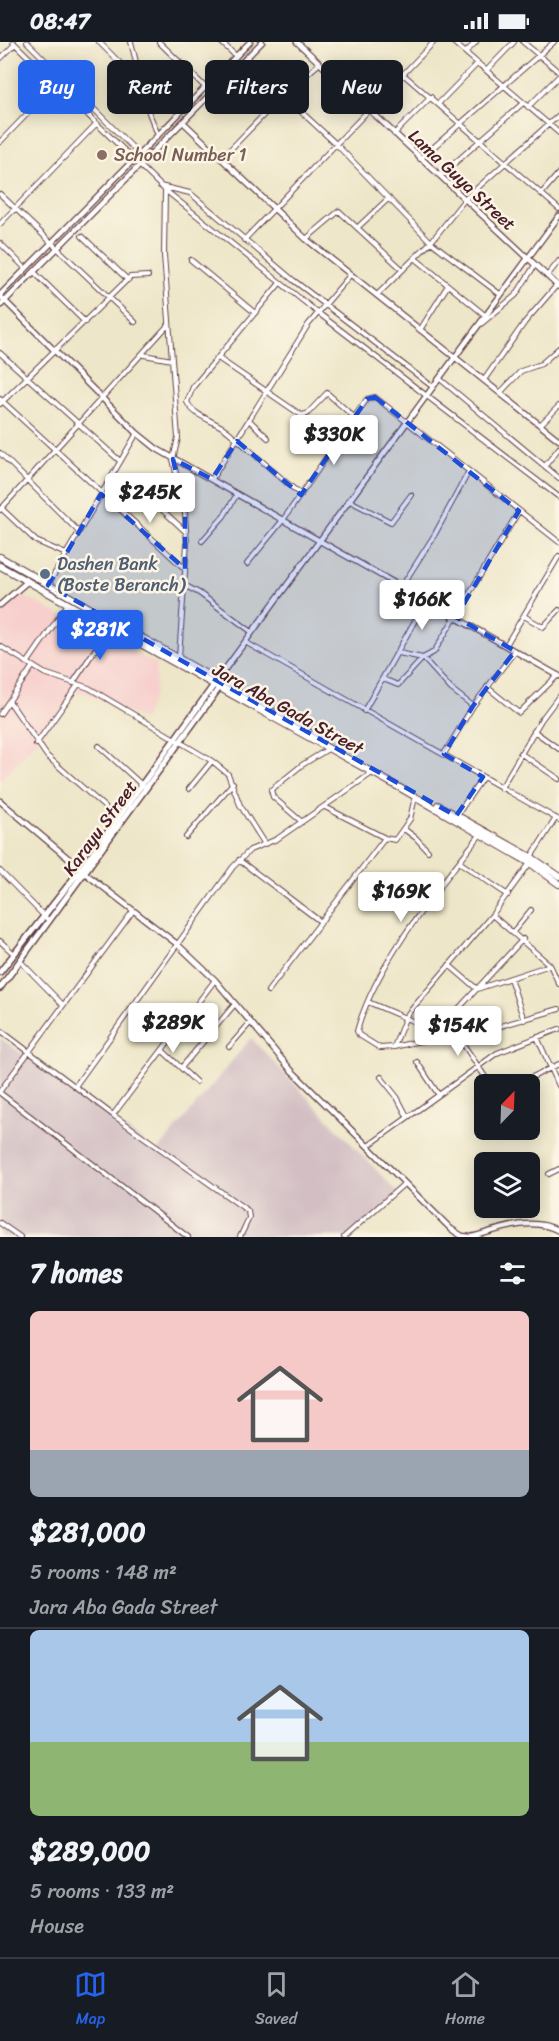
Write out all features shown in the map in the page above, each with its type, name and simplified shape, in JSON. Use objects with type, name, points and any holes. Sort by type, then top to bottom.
[{"type":"main road","name":"Jara Aba Gada Street","points":[[1,559],[480,835],[531,860],[559,884]]},
{"type":"main road","name":"Jara Aba Gada Street","points":[[1,559],[28,581],[68,604],[218,684],[559,876]]},
{"type":"main road","name":"Karayu Street","points":[[0,988],[49,921],[117,819],[144,788],[174,739],[218,684]]},
{"type":"main road","name":"Karayu Street","points":[[0,972],[44,915],[83,871],[180,743],[218,684]]},
{"type":"street","points":[[27,42],[145,160]]},
{"type":"street","points":[[99,42],[117,60]]},
{"type":"street","points":[[131,42],[135,60]]},
{"type":"street","points":[[159,42],[205,87],[0,296],[136,433],[174,460],[238,493],[318,541],[559,675],[519,713],[487,687]]},
{"type":"street","points":[[221,42],[236,56]]},
{"type":"street","points":[[232,60],[250,42]]},
{"type":"street","points":[[0,306],[262,42]]},
{"type":"street","name":"Lama Guya Street","points":[[297,42],[320,63]]},
{"type":"street","points":[[434,42],[404,75],[559,208]]},
{"type":"street","points":[[453,42],[559,133]]},
{"type":"street","points":[[466,52],[476,42]]},
{"type":"street","points":[[487,70],[514,42]]},
{"type":"street","points":[[523,42],[559,74],[528,107]]},
{"type":"street","points":[[420,159],[554,42]]},
{"type":"street","points":[[0,59],[14,43],[31,60]]},
{"type":"street","points":[[309,73],[320,63]]},
{"type":"street","points":[[438,104],[478,63]]},
{"type":"street","points":[[394,135],[431,97]]},
{"type":"street","points":[[440,176],[523,103]]},
{"type":"street","points":[[0,142],[27,114]]},
{"type":"street","points":[[86,114],[160,186],[317,312],[559,497]]},
{"type":"street","points":[[149,114],[158,135]]},
{"type":"street","points":[[221,159],[265,114]]},
{"type":"street","points":[[304,114],[336,144],[431,242],[501,295]]},
{"type":"street","points":[[244,240],[364,114]]},
{"type":"street","name":"Lama Guya Street","points":[[370,114],[558,286]]},
{"type":"street","points":[[377,296],[416,259],[465,199],[559,115]]},
{"type":"street","points":[[183,122],[272,210],[306,239],[559,440]]},
{"type":"street","points":[[0,224],[96,124]]},
{"type":"street","points":[[542,193],[559,173]]},
{"type":"street","points":[[160,186],[190,193],[324,304],[434,387]]},
{"type":"street","points":[[165,190],[165,255],[178,438],[174,460],[185,514],[186,533],[178,659]]},
{"type":"street","points":[[0,194],[135,321]]},
{"type":"street","points":[[357,228],[389,198]]},
{"type":"street","points":[[306,239],[336,211],[343,213],[403,270]]},
{"type":"street","points":[[218,684],[244,642],[559,216]]},
{"type":"street","points":[[81,236],[128,280]]},
{"type":"street","points":[[0,243],[26,269]]},
{"type":"street","points":[[416,259],[486,316]]},
{"type":"street","points":[[191,260],[255,313]]},
{"type":"street","points":[[547,276],[559,261]]},
{"type":"street","points":[[478,326],[516,296],[535,265]]},
{"type":"street","points":[[34,272],[85,322]]},
{"type":"street","points":[[212,479],[250,422],[317,312],[351,274]]},
{"type":"street","points":[[148,276],[135,276],[128,280],[1,401],[185,569]]},
{"type":"street","points":[[280,283],[193,387],[187,402],[190,408],[223,428],[301,495]]},
{"type":"street","points":[[420,330],[448,285]]},
{"type":"street","points":[[484,380],[525,322],[558,286]]},
{"type":"street","points":[[66,554],[36,541],[0,509],[169,324]]},
{"type":"street","points":[[500,393],[521,371],[541,364],[559,348]]},
{"type":"street","points":[[0,353],[120,461]]},
{"type":"street","points":[[143,355],[172,360]]},
{"type":"street","points":[[218,358],[301,415],[307,414],[327,393],[354,417]]},
{"type":"street","points":[[440,379],[559,478]]},
{"type":"street","points":[[247,564],[283,520],[367,399],[375,397],[559,542]]},
{"type":"street","points":[[540,425],[559,406]]},
{"type":"street","points":[[250,422],[268,438]]},
{"type":"street","points":[[48,585],[136,433]]},
{"type":"street","points":[[545,466],[559,448]]},
{"type":"street","points":[[0,453],[79,532]]},
{"type":"street","points":[[402,586],[435,534],[469,471]]},
{"type":"street","points":[[202,541],[224,516],[238,493]]},
{"type":"street","points":[[348,500],[391,522],[411,495]]},
{"type":"street","points":[[158,506],[186,533]]},
{"type":"street","points":[[383,679],[399,685],[423,658],[434,652],[519,511]]},
{"type":"street","points":[[506,645],[559,556]]},
{"type":"street","points":[[0,605],[28,581]]},
{"type":"street","points":[[184,585],[199,593],[252,632]]},
{"type":"street","points":[[364,711],[426,600]]},
{"type":"street","points":[[28,662],[68,604]]},
{"type":"street","points":[[524,616],[543,627],[559,610]]},
{"type":"street","points":[[36,744],[110,627]]},
{"type":"street","points":[[244,642],[557,819],[508,895],[406,1016],[394,1047]]},
{"type":"street","points":[[0,645],[33,666],[89,688],[212,761],[228,774],[234,783],[240,805],[264,843]]},
{"type":"street","points":[[444,754],[473,706],[516,651]]},
{"type":"street","points":[[398,653],[423,658],[451,689],[473,706]]},
{"type":"street","points":[[0,714],[33,666]]},
{"type":"street","points":[[501,788],[520,753],[559,696]]},
{"type":"street","points":[[9,701],[36,744],[117,819]]},
{"type":"street","points":[[534,731],[559,749]]},
{"type":"street","points":[[99,746],[144,788]]},
{"type":"street","points":[[302,822],[273,797],[271,790],[302,765],[329,748]]},
{"type":"street","points":[[520,753],[559,779]]},
{"type":"street","points":[[189,789],[212,761]]},
{"type":"street","points":[[76,1085],[239,861],[264,843],[277,839],[373,773]]},
{"type":"street","points":[[456,816],[483,777]]},
{"type":"street","points":[[186,837],[234,783]]},
{"type":"street","points":[[325,807],[385,838],[395,840],[404,829],[414,807],[415,797]]},
{"type":"street","points":[[0,801],[83,871],[177,944],[215,980],[291,1070],[450,1229],[462,1236],[471,1237],[519,1224],[552,1226],[559,1231]]},
{"type":"street","points":[[404,829],[429,851]]},
{"type":"street","points":[[480,835],[415,920],[385,968],[358,1024],[359,1035],[380,1048],[394,1047],[446,1035],[470,1035],[559,1010]]},
{"type":"street","points":[[268,991],[385,838]]},
{"type":"street","points":[[239,861],[321,922]]},
{"type":"street","points":[[459,862],[508,895]]},
{"type":"street","points":[[0,871],[49,921]]},
{"type":"street","points":[[513,932],[531,910]]},
{"type":"street","points":[[134,911],[0,1092],[188,1237]]},
{"type":"street","points":[[492,915],[523,939],[550,965],[559,984]]},
{"type":"street","points":[[437,1032],[523,939]]},
{"type":"street","points":[[0,941],[13,954]]},
{"type":"street","points":[[19,961],[63,1005]]},
{"type":"street","points":[[449,965],[477,989]]},
{"type":"street","points":[[477,989],[550,965]]},
{"type":"street","points":[[510,978],[524,1020]]},
{"type":"street","points":[[113,1115],[215,980]]},
{"type":"street","points":[[368,1002],[406,1016],[446,1035]]},
{"type":"street","points":[[181,1068],[235,1004]]},
{"type":"street","points":[[229,1047],[250,1023]]},
{"type":"street","points":[[368,1146],[497,1053],[559,1029]]},
{"type":"street","points":[[0,1030],[113,1115],[248,1211],[249,1218],[240,1237]]},
{"type":"street","points":[[457,1035],[482,1074]]},
{"type":"street","points":[[537,1037],[559,1086]]},
{"type":"street","points":[[162,1050],[196,1082]]},
{"type":"street","points":[[417,1062],[438,1094]]},
{"type":"street","points":[[537,1074],[559,1064]]},
{"type":"street","points":[[381,1077],[397,1097],[407,1117]]},
{"type":"street","points":[[549,1174],[559,1169]]},
{"type":"street","points":[[345,1237],[405,1183]]},
{"type":"street","points":[[0,1222],[20,1237]]},
{"type":"highlighted area","points":[[375,397],[519,511],[456,617],[515,651],[473,706],[444,754],[483,777],[456,816],[48,585],[101,494],[185,569],[185,514],[173,459],[212,479],[237,441],[301,495],[367,399]]},
{"type":"shaded area","points":[[20,594],[156,664],[155,693],[143,720],[89,694],[72,692],[54,722],[0,780],[0,614]]},
{"type":"shaded area","points":[[0,1038],[157,1152],[251,1038],[399,1194],[352,1237],[0,1237]]},
{"type":"place","name":"School Number 1","points":[[102,155]]},
{"type":"place","name":"Dashen Bank (Boste Beranch)","points":[[45,574]]}]
